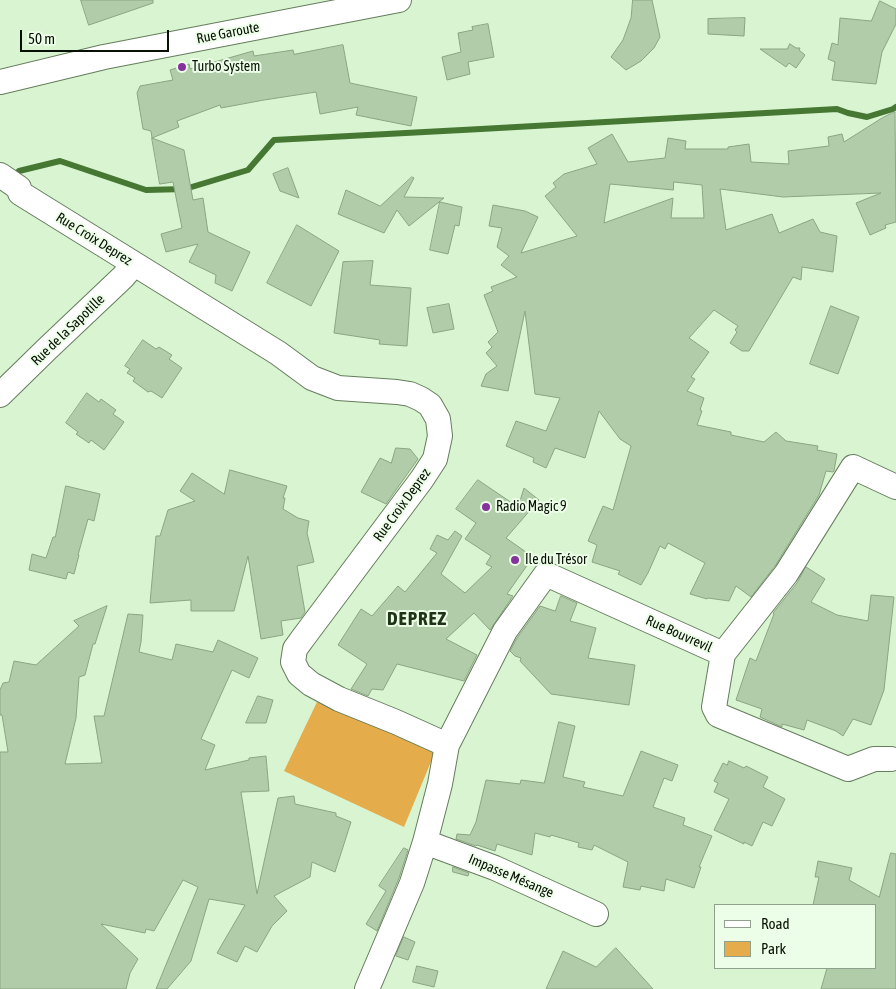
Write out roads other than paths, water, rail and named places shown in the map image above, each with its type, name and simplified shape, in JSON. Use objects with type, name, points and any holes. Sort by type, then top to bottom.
[{"type":"street","name":"Rue Garoute","points":[[0,82],[104,57],[398,0]]},
{"type":"street","name":"Rue Croix Deprez","points":[[0,175],[19,188],[20,193],[278,354],[312,378],[338,388],[410,394],[430,405],[438,418],[440,436],[435,459],[295,649],[293,662],[299,674],[310,684],[339,699],[447,746]]},
{"type":"street","name":"Rue de la Sapotille","points":[[0,395],[123,277],[134,264]]},
{"type":"street","points":[[723,654],[786,574],[854,467],[896,487]]},
{"type":"street","name":"Rue Bouvrevil","points":[[447,746],[505,631],[546,574],[723,654],[714,707],[718,714],[848,769],[874,759],[891,759]]},
{"type":"street","points":[[367,989],[412,883],[440,784],[447,746]]},
{"type":"street","name":"Impasse Mésange","points":[[425,842],[495,868],[596,914]]},
{"type":"waterway","points":[[11,178],[19,171],[60,161],[146,190],[185,189],[248,170],[274,140],[837,109],[867,117],[896,107]]},
{"type":"place","name":"Turbo System","points":[[182,67]]},
{"type":"place","name":"Radio Magic 9","points":[[486,507]]},
{"type":"place","name":"Ile du Trésor","points":[[515,560]]},
{"type":"district","name":"DEPREZ","points":[[417,619]]}]
